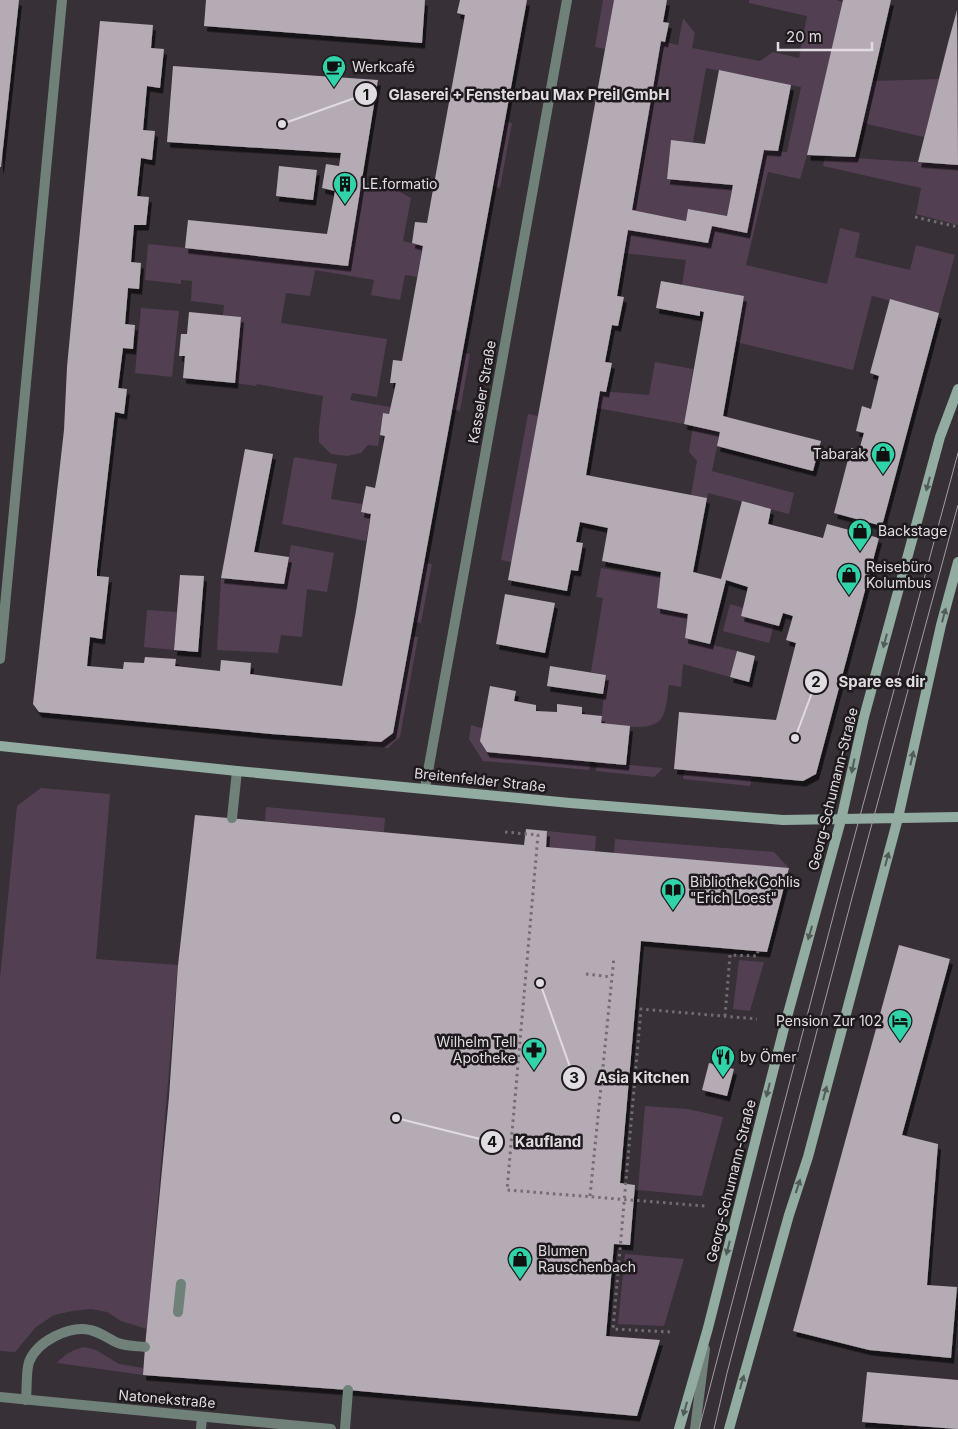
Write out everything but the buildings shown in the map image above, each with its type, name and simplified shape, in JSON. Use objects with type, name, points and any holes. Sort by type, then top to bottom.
[{"type":"main road","name":"Georg-Schumann-Straße","points":[[679,1429],[708,1328],[784,1028],[841,820],[864,717],[940,437],[958,389]]},
{"type":"main road","points":[[729,1429],[789,1216],[808,1157],[898,818],[941,625],[958,562]]},
{"type":"main road","name":"Breitenfelder Straße","points":[[0,746],[580,804],[783,820],[958,817]]},
{"type":"street","points":[[0,659],[62,0]]},
{"type":"street","name":"Kasseler Straße","points":[[425,788],[567,0]]},
{"type":"street","points":[[232,818],[237,771]]},
{"type":"street","points":[[178,1312],[181,1284]]},
{"type":"street","points":[[26,1400],[30,1361],[40,1347],[63,1332],[78,1328],[91,1330],[120,1344],[144,1347]]},
{"type":"street","points":[[695,1429],[708,1328]]},
{"type":"street","points":[[345,1429],[348,1390]]},
{"type":"street","name":"Natonekstraße","points":[[0,1398],[331,1429]]},
{"type":"street","points":[[201,1429],[202,1417]]},
{"type":"path","points":[[915,216],[958,227]]},
{"type":"path","points":[[506,832],[538,835],[507,1190],[705,1206]]},
{"type":"path","points":[[725,1016],[730,955],[757,956],[758,951]]},
{"type":"path","points":[[590,1196],[614,957]]},
{"type":"path","points":[[586,974],[611,977]]},
{"type":"path","points":[[670,1332],[613,1329],[642,1009],[757,1018]]},
{"type":"shaded area","points":[[603,0],[614,0],[605,49],[595,47]]},
{"type":"shaded area","points":[[749,0],[836,0],[843,2],[800,179],[768,172],[746,265],[827,284],[840,228],[860,233],[855,257],[910,270],[916,245],[955,255],[939,313],[872,296],[853,370],[736,342],[744,296],[682,285],[686,260],[624,253],[628,230],[708,243],[712,226],[747,233],[764,150],[787,152],[801,87],[706,68],[693,142],[671,140],[667,179],[733,185],[727,216],[688,209],[686,221],[632,210],[661,41],[678,45],[683,18],[695,33],[692,48],[760,61],[773,52],[799,58],[807,16],[749,3]]},
{"type":"shaded area","points":[[939,79],[924,137],[863,123],[873,81]]},
{"type":"shaded area","points":[[506,122],[512,123],[500,188],[494,187]]},
{"type":"shaded area","points":[[825,156],[958,165],[958,225],[916,214],[921,188],[823,166]]},
{"type":"shaded area","points":[[362,182],[389,186],[411,198],[403,241],[423,246],[417,277],[405,275],[400,300],[371,295],[374,280],[315,270],[310,296],[286,293],[281,323],[387,339],[377,397],[352,393],[350,400],[390,407],[389,414],[383,413],[378,446],[368,445],[361,453],[347,456],[331,454],[319,442],[323,396],[257,384],[256,386],[235,383],[241,317],[223,315],[224,305],[191,301],[192,281],[181,280],[181,284],[145,280],[148,244],[348,265]]},
{"type":"shaded area","points":[[141,308],[179,311],[172,377],[135,373]]},
{"type":"shaded area","points":[[464,353],[470,354],[460,411],[453,409]]},
{"type":"shaded area","points":[[655,362],[693,369],[684,424],[597,408],[600,391],[649,395]]},
{"type":"shaded area","points":[[528,414],[538,416],[512,562],[501,560]]},
{"type":"shaded area","points":[[693,426],[720,432],[712,471],[794,493],[789,514],[708,493],[707,498],[691,495],[697,461],[689,452]]},
{"type":"shaded area","points":[[294,457],[337,464],[331,499],[362,504],[361,512],[371,514],[366,541],[282,524]]},
{"type":"shaded area","points":[[291,545],[334,553],[327,592],[307,589],[302,637],[281,635],[278,653],[217,650],[221,578],[284,584]]},
{"type":"shaded area","points":[[425,563],[432,564],[421,623],[414,622]]},
{"type":"shaded area","points":[[601,568],[661,578],[688,614],[685,638],[737,651],[730,677],[683,664],[681,687],[669,685],[664,712],[661,719],[656,723],[649,726],[633,727],[601,723],[606,675],[591,672],[603,598],[596,597]]},
{"type":"shaded area","points":[[730,604],[743,608],[741,616],[774,625],[769,643],[723,631]]},
{"type":"shaded area","points":[[147,610],[177,612],[174,650],[144,647]]},
{"type":"shaded area","points":[[412,636],[418,637],[400,737],[388,748],[363,746],[368,741],[381,742],[393,733]]},
{"type":"shaded area","points":[[471,725],[591,761],[589,770],[483,761],[469,739]]},
{"type":"shaded area","points":[[597,762],[663,768],[654,777],[596,771]]},
{"type":"shaded area","points":[[684,770],[752,776],[750,786],[683,779]]},
{"type":"shaded area","points":[[41,788],[110,794],[96,959],[178,965],[147,1329],[121,1321],[107,1312],[91,1309],[72,1311],[54,1315],[36,1327],[15,1352],[0,1351],[0,978],[17,806]]},
{"type":"shaded area","points":[[266,807],[385,818],[384,832],[265,821]]},
{"type":"shaded area","points":[[547,831],[596,836],[595,852],[546,847]]},
{"type":"shaded area","points":[[615,839],[774,852],[789,868],[614,854]]},
{"type":"shaded area","points":[[739,960],[764,962],[750,1011],[733,1009]]},
{"type":"shaded area","points":[[645,1106],[688,1109],[723,1117],[702,1196],[638,1190]]},
{"type":"shaded area","points":[[625,1254],[684,1259],[664,1326],[618,1324]]},
{"type":"shaded area","points":[[84,1347],[96,1350],[119,1364],[143,1368],[143,1375],[57,1363],[69,1353]]},
{"type":"tram line","points":[[699,1429],[840,890],[958,453]]},
{"type":"tram line","points":[[714,1429],[853,894],[958,505]]},
{"type":"place","name":"Werkcafé","points":[[334,88]]},
{"type":"place","name":"Glaserei + Fensterbau Max Preil GmbH","points":[[282,124]]},
{"type":"place","name":"LE.formatio","points":[[345,205]]},
{"type":"place","name":"Tabarak","points":[[883,475]]},
{"type":"place","name":"Backstage","points":[[860,552]]},
{"type":"place","name":"Reisebüro Kolumbus","points":[[849,596]]},
{"type":"place","name":"Spare es dir","points":[[795,738]]},
{"type":"place","name":"Bibliothek Gohlis \"Erich Loest\"","points":[[673,911]]},
{"type":"place","name":"Asia Kitchen","points":[[540,983]]},
{"type":"place","name":"Pension Zur 102","points":[[900,1042]]},
{"type":"place","name":"Wilhelm Tell Apotheke","points":[[534,1071]]},
{"type":"place","name":"by Ömer","points":[[723,1078]]},
{"type":"place","name":"Kaufland","points":[[396,1118]]},
{"type":"place","name":"Blumen Rauschenbach","points":[[520,1280]]}]
